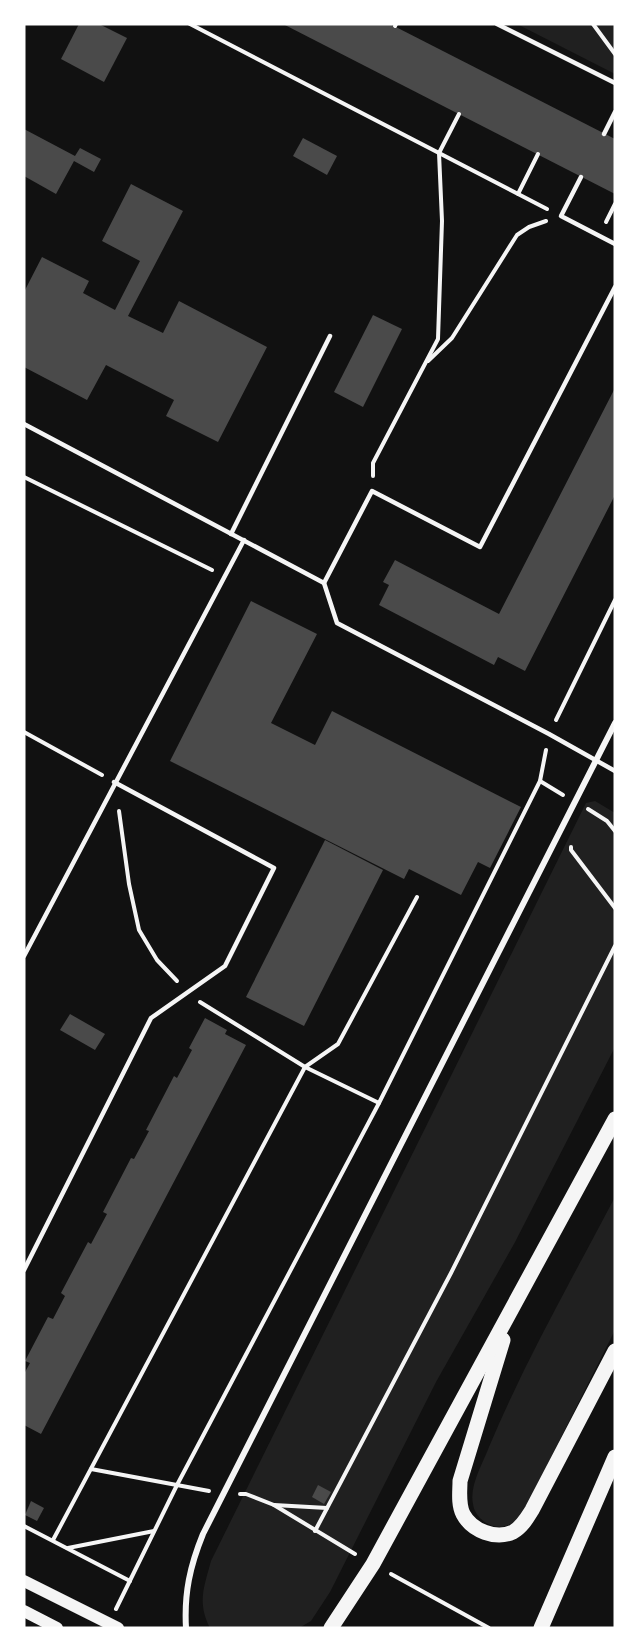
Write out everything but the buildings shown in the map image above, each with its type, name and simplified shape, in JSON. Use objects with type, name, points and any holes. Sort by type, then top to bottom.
[{"type":"main road","points":[[331,1628],[373,1564],[615,1119]]},
{"type":"main road","points":[[511,1311],[460,1481],[463,1514],[473,1525],[486,1533],[498,1535],[513,1532],[523,1524],[615,1351]]},
{"type":"main road","points":[[541,1628],[615,1457]]},
{"type":"main road","points":[[24,1581],[118,1628]]},
{"type":"main road","points":[[24,1611],[57,1628]]},
{"type":"street","points":[[186,1628],[185,1603],[194,1556],[223,1494],[615,723]]},
{"type":"lane","points":[[497,24],[615,83]]},
{"type":"lane","points":[[604,134],[615,112]]},
{"type":"lane","points":[[581,177],[561,216],[615,244]]},
{"type":"lane","points":[[324,583],[372,491],[480,547],[615,287]]},
{"type":"lane","points":[[231,534],[330,336]]},
{"type":"lane","points":[[24,424],[324,583],[338,623],[615,771]]},
{"type":"lane","points":[[24,956],[243,540]]},
{"type":"lane","points":[[24,1270],[151,1018],[225,966],[274,868],[114,782]]},
{"type":"path","points":[[190,24],[561,216]]},
{"type":"path","points":[[593,24],[615,54]]},
{"type":"path","points":[[372,491],[373,463],[438,339],[442,221],[439,153],[459,114]]},
{"type":"path","points":[[518,194],[538,154]]},
{"type":"path","points":[[425,364],[452,339],[517,235],[529,227],[561,216]]},
{"type":"path","points":[[24,477],[225,576]]},
{"type":"path","points":[[24,1526],[130,1581],[177,1485],[379,1103],[540,781],[549,734],[615,600]]},
{"type":"path","points":[[24,732],[114,782]]},
{"type":"path","points":[[571,840],[571,850],[615,908]]},
{"type":"path","points":[[53,1540],[305,1067],[338,1044],[417,897]]},
{"type":"path","points":[[315,1531],[451,1273],[615,946]]},
{"type":"path","points":[[91,1469],[223,1494],[246,1494],[274,1505],[327,1508]]},
{"type":"path","points":[[68,1548],[155,1531]]},
{"type":"shaded area","points":[[517,24],[615,24],[615,74]]},
{"type":"shaded area","points":[[595,801],[615,813],[615,1047],[514,1244],[436,1382],[330,1592],[311,1621],[299,1628],[210,1628],[204,1611],[203,1595],[211,1561],[586,803]]},
{"type":"shaded area","points":[[615,1197],[615,1330],[522,1515],[509,1525],[493,1526],[480,1518],[474,1508],[472,1497],[477,1475],[533,1352]]}]
